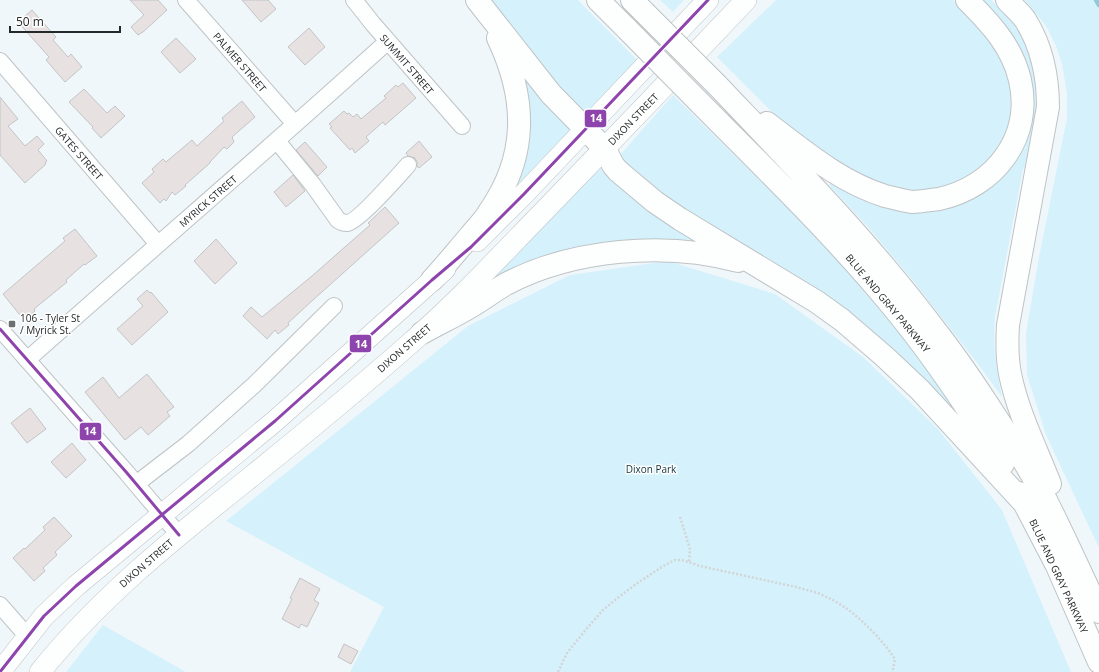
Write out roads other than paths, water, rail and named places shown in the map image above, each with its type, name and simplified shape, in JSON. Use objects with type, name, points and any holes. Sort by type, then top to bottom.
[{"type":"highway","name":"BLUE AND GRAY PARKWAY","points":[[598,0],[844,250],[901,317],[935,361],[966,406],[1005,468],[1025,504],[1057,566],[1099,662]]},
{"type":"highway","points":[[717,86],[828,169],[851,182],[876,193],[912,202],[928,201],[947,197],[966,190],[983,180],[998,167],[1009,152],[1021,117],[1022,98],[1020,79],[1013,59],[993,27],[967,0]]},
{"type":"highway","points":[[1007,0],[1025,20],[1038,44],[1045,66],[1048,88],[1048,107],[1008,325],[1007,347],[1010,373],[1018,406],[1096,605]]},
{"type":"highway","points":[[478,1],[551,94],[604,149],[618,171],[655,202],[714,241],[842,320],[920,390],[1025,504]]},
{"type":"highway","points":[[432,280],[488,214],[499,198],[509,177],[518,146],[520,123],[519,109],[512,73],[502,45],[478,1]]},
{"type":"highway","name":"BLUE AND GRAY PARKWAY","points":[[638,6],[717,86],[860,238],[904,289],[937,331],[976,386],[1046,501],[1073,554],[1096,605]]},
{"type":"highway","points":[[422,333],[469,308],[506,285],[534,272],[558,264],[609,253],[671,251],[733,260],[760,268]]},
{"type":"main road","points":[[0,672],[44,616],[76,586],[276,421],[432,280],[471,247],[524,194],[708,0]]},
{"type":"main road","name":"DIXON STREET","points":[[40,672],[65,642],[99,606],[179,535],[288,447],[422,333],[471,286],[746,0]]},
{"type":"street","name":"PALMER STREET","points":[[186,0],[295,124]]},
{"type":"street","name":"SUMMIT STREET","points":[[354,0],[462,126]]},
{"type":"street","name":"MYRICK STREET","points":[[28,360],[115,281],[277,141],[388,41]]},
{"type":"street","name":"GATES STREET","points":[[0,61],[158,244]]},
{"type":"street","points":[[277,141],[313,185],[338,220],[343,223],[348,223],[355,219],[408,165]]},
{"type":"street","points":[[136,484],[188,444],[254,385],[334,306]]},
{"type":"street","points":[[0,329],[179,535]]},
{"type":"street","points":[[0,605],[28,637]]},
{"type":"waterway","points":[[1096,0],[1099,5]]},
{"type":"place","name":"106 - Tyler St / Myrick St.","points":[[12,324]]},
{"type":"park label","name":"Dixon Park","points":[[651,469]]}]
